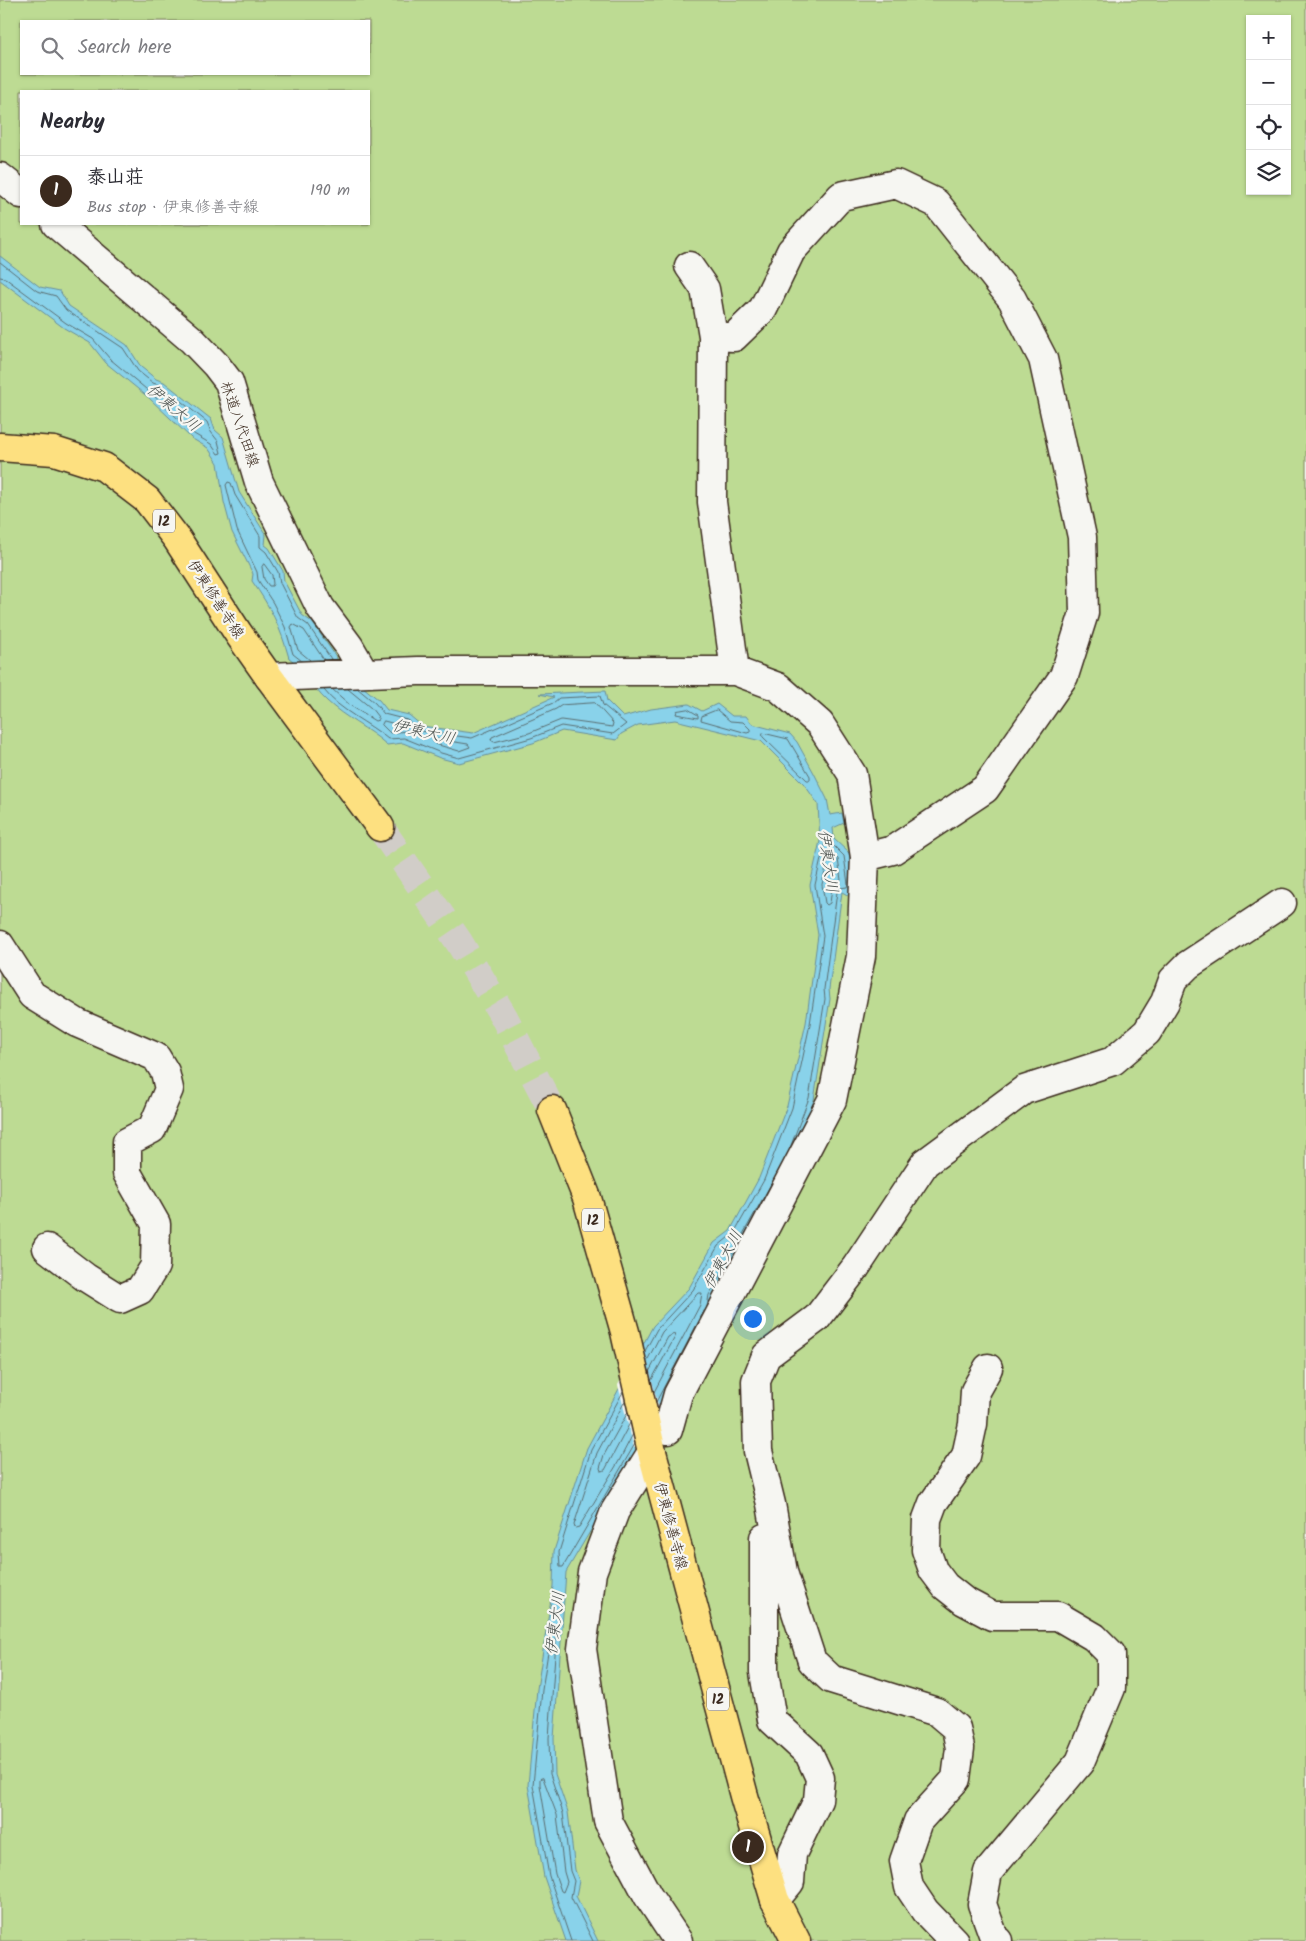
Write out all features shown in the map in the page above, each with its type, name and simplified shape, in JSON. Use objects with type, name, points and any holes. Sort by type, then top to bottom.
[{"type":"main road","name":"伊東修善寺線","points":[[0,447],[54,451],[104,467],[147,500],[177,539],[269,677],[380,827]]},
{"type":"main road","name":"伊東修善寺線","points":[[552,1110],[588,1198],[625,1332],[657,1428],[652,1452],[741,1786],[775,1900],[796,1941]]},
{"type":"street","points":[[0,177],[20,193]]},
{"type":"street","points":[[713,336],[734,337],[763,309],[791,251],[841,196],[896,184],[936,204],[1012,299],[1043,359],[1082,537],[1084,613],[1064,676],[985,790],[893,850],[865,857]]},
{"type":"street","name":"林道八代田線","points":[[57,225],[192,340],[229,382],[259,482],[320,607],[345,640],[364,672]]},
{"type":"street","points":[[689,266],[704,289],[713,336],[712,502],[735,671]]},
{"type":"street","points":[[269,677],[364,672],[735,671],[778,687],[820,724],[852,774],[865,857],[860,956],[832,1100],[678,1394],[657,1428]]},
{"type":"street","points":[[954,1941],[925,1911],[909,1887],[904,1861],[918,1821],[956,1779],[960,1748],[956,1728],[937,1712],[831,1678],[812,1661],[783,1572],[771,1504],[758,1451],[756,1381],[766,1356],[817,1318],[856,1267],[925,1163],[1024,1090],[1113,1061],[1148,1032],[1165,1002],[1173,980],[1188,965],[1282,903]]},
{"type":"street","points":[[0,945],[32,995],[77,1023],[156,1057],[165,1072],[169,1089],[152,1129],[127,1142],[128,1173],[156,1224],[155,1266],[140,1290],[120,1299],[85,1277],[47,1248]]},
{"type":"street","points":[[988,1368],[975,1391],[973,1424],[966,1456],[933,1502],[927,1519],[926,1550],[933,1570],[945,1586],[964,1602],[992,1616],[1058,1616],[1094,1637],[1111,1654],[1111,1688],[1080,1762],[988,1872],[982,1904],[994,1937],[998,1941]]},
{"type":"street","points":[[652,1452],[615,1511],[592,1572],[582,1649],[608,1821],[648,1896],[678,1941]]},
{"type":"street","points":[[771,1504],[764,1521],[764,1672],[772,1720],[809,1754],[820,1778],[818,1800],[792,1854],[790,1882],[775,1900]]},
{"type":"green space","points":[[0,0],[1306,0],[1306,1941],[0,1941]]},
{"type":"water","name":"伊東大川","points":[[0,256],[40,287],[60,291],[69,306],[127,345],[141,367],[156,379],[164,382],[211,419],[215,430],[223,437],[239,492],[266,535],[265,545],[269,548],[283,571],[284,581],[302,615],[312,622],[337,658],[336,665],[379,700],[387,710],[409,715],[422,726],[473,733],[554,697],[539,694],[605,691],[607,701],[623,717],[651,709],[689,704],[702,711],[717,704],[732,716],[746,716],[752,724],[790,734],[797,742],[827,799],[830,815],[842,813],[844,823],[833,828],[834,839],[849,853],[853,883],[851,897],[842,892],[829,989],[830,999],[814,1100],[792,1159],[679,1368],[629,1466],[566,1572],[554,1738],[555,1774],[568,1812],[575,1870],[579,1881],[576,1896],[598,1941],[566,1941],[544,1877],[528,1785],[537,1689],[553,1586],[554,1551],[587,1448],[653,1326],[689,1288],[714,1243],[730,1231],[759,1178],[787,1106],[806,1023],[818,935],[810,885],[820,841],[818,804],[804,784],[761,741],[675,720],[638,725],[621,734],[617,740],[562,731],[533,743],[459,763],[440,758],[403,743],[387,745],[327,701],[295,662],[289,658],[274,618],[252,581],[253,574],[232,532],[224,502],[218,463],[208,448],[191,438],[149,398],[106,363],[90,343],[64,328],[0,280]]},
{"type":"pier","points":[[642,1341],[660,1412],[642,1446],[634,1448],[618,1385]]},
{"type":"tunnel","points":[[380,827],[459,942],[504,1017],[552,1110]]},
{"type":"place","name":"泰山荘","points":[[748,1847]]}]
